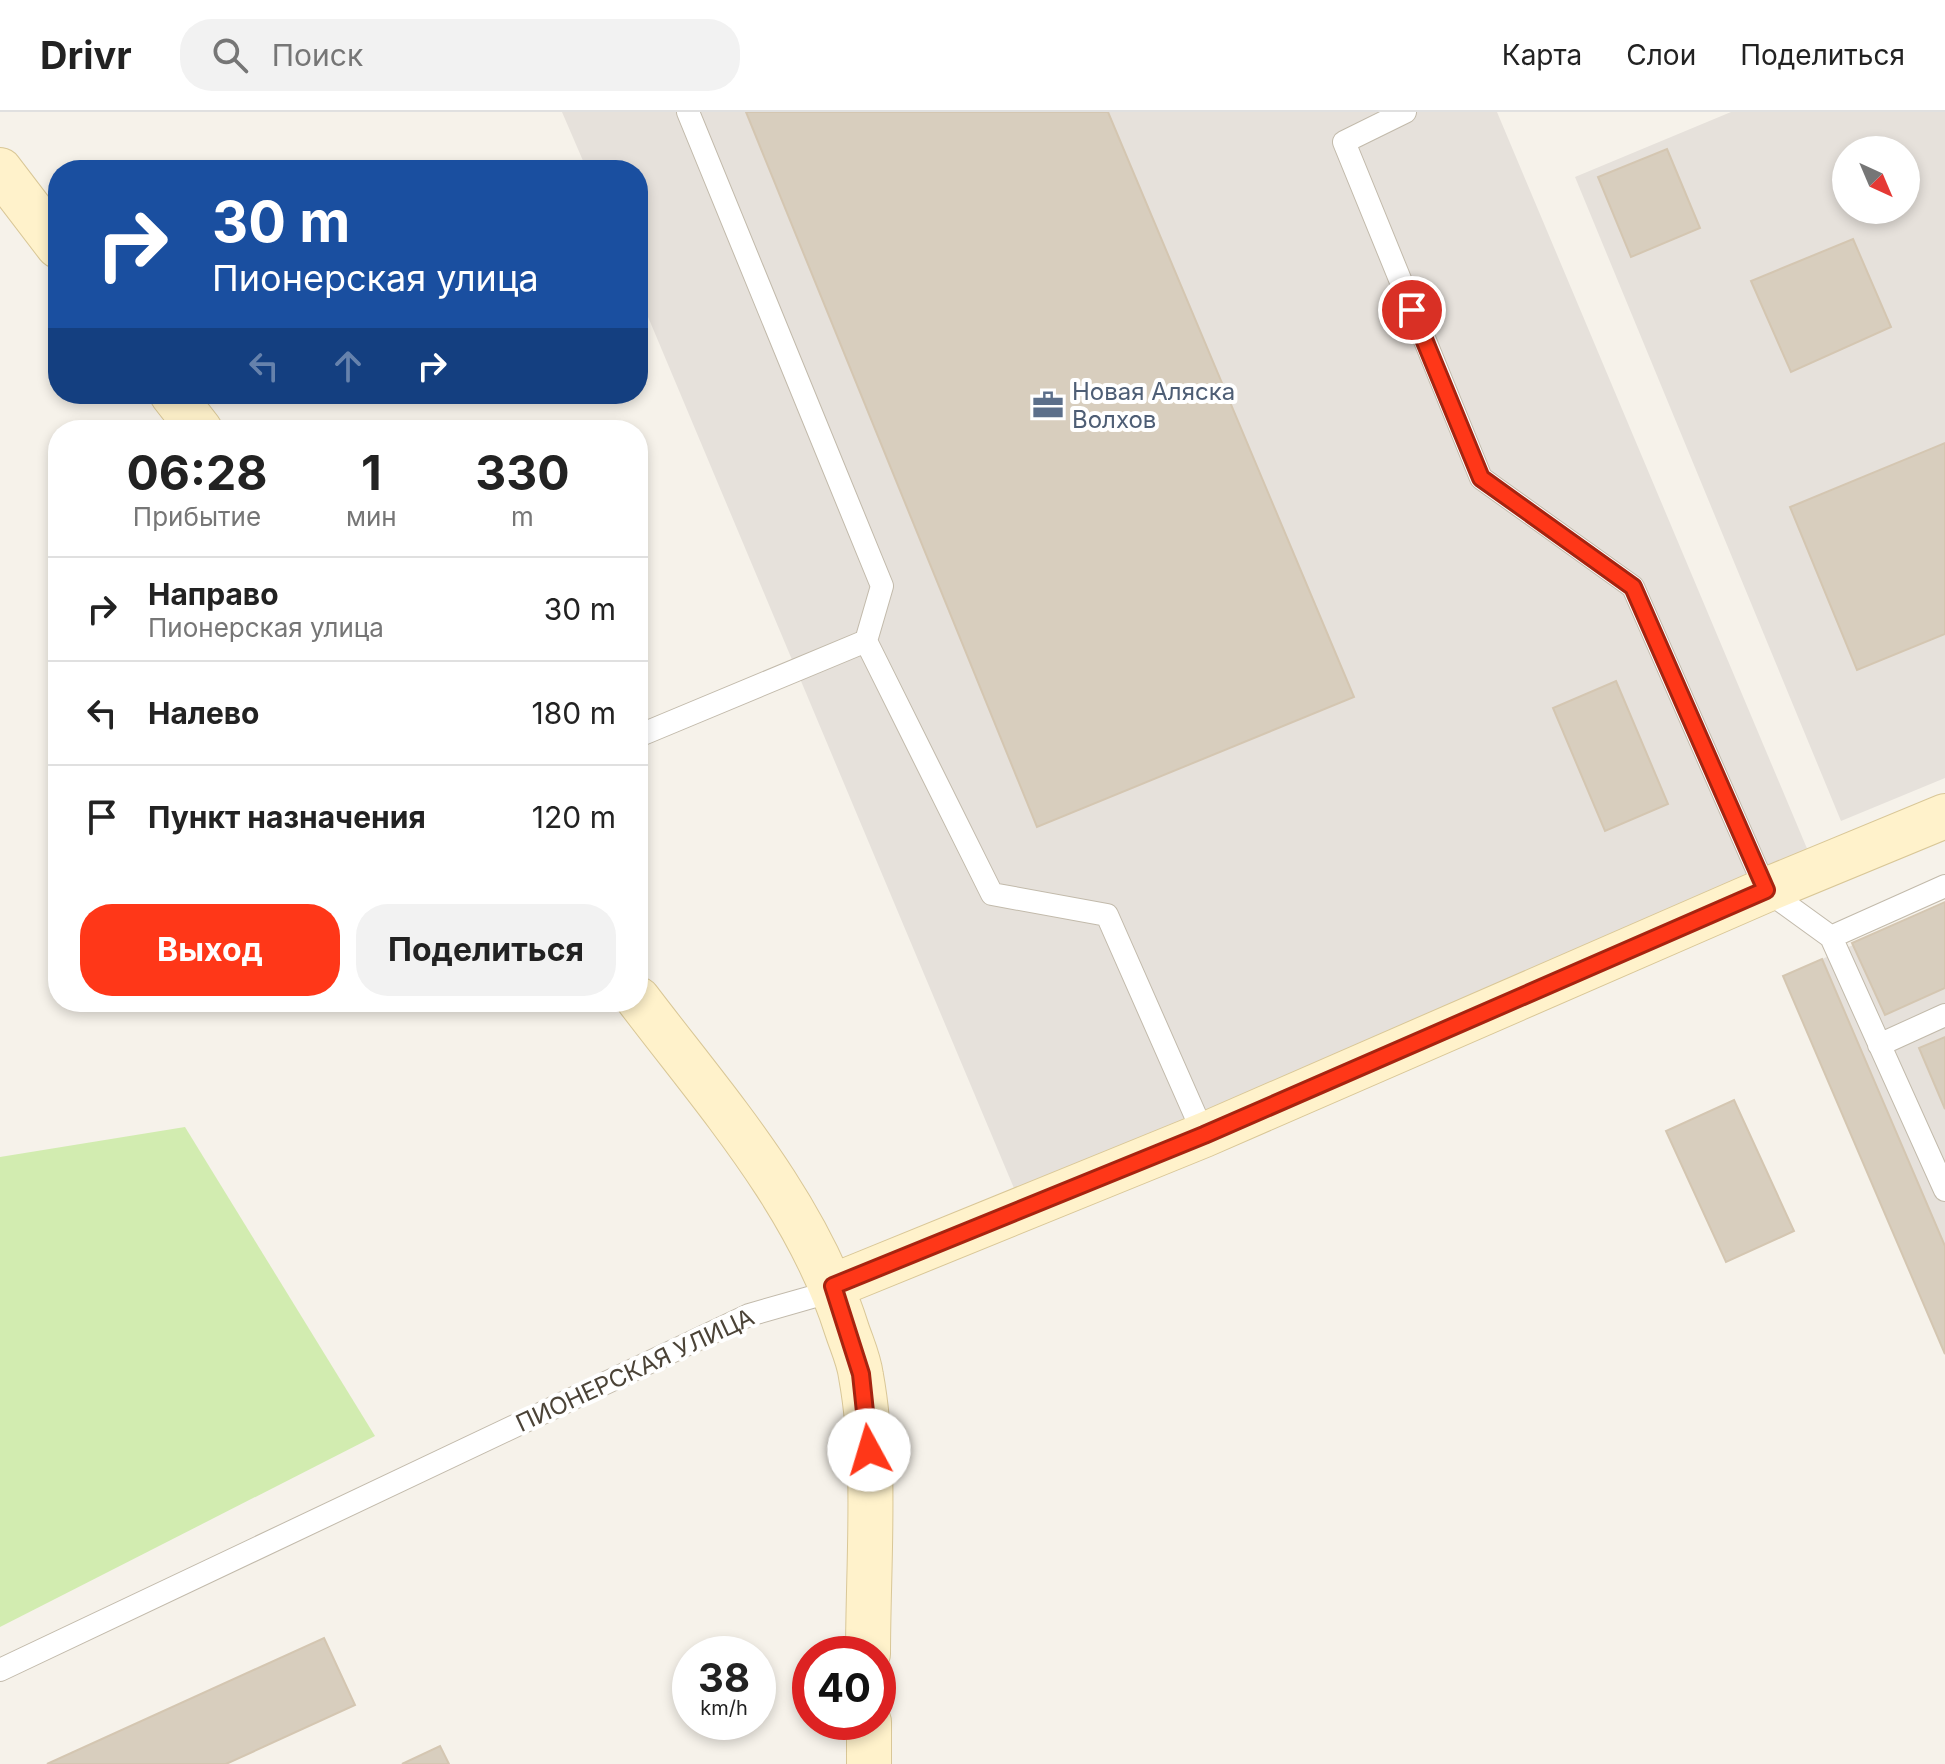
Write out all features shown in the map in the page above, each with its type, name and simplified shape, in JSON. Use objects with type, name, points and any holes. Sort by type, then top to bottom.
[{"type":"street","points":[[0,170],[48,233]]},
{"type":"street","points":[[180,404],[192,420]]},
{"type":"street","name":"ПИОНЕРСКАЯ УЛИЦА","points":[[833,1286],[1204,1135],[1766,890],[1945,816]]},
{"type":"street","points":[[648,1012],[755,1152],[793,1210],[833,1286],[861,1374],[869,1450],[868,1634]]},
{"type":"street","points":[[869,1740],[869,1764]]},
{"type":"lane","points":[[688,112],[882,586],[866,641],[992,894],[1107,915],[1204,1135]]},
{"type":"lane","points":[[1405,112],[1344,142],[1481,478],[1633,587],[1766,890],[1831,937],[1945,1190]]},
{"type":"lane","points":[[648,732],[866,641]]},
{"type":"lane","points":[[1831,937],[1945,886]]},
{"type":"lane","points":[[1879,1045],[1945,1015]]},
{"type":"lane","name":"ПИОНЕРСКАЯ УЛИЦА","points":[[0,1670],[749,1315],[812,1297],[833,1286]]},
{"type":"shaded area","points":[[562,112],[1497,112],[1811,858],[1016,1193],[648,317],[648,160],[583,160]]},
{"type":"shaded area","points":[[1731,112],[1945,112],[1945,778],[1841,821],[1575,177]]},
{"type":"shaded area","points":[[1945,903],[1945,1344],[1785,976]]},
{"type":"green space","points":[[185,1127],[375,1436],[0,1627],[0,1157]]},
{"type":"building","name":"Новая Аляска Волхов","points":[[746,112],[1108,112],[1354,697],[1037,827]]},
{"type":"building","points":[[1667,149],[1700,228],[1631,257],[1598,177]]},
{"type":"building","points":[[1853,239],[1891,327],[1791,372],[1751,281]]},
{"type":"building","points":[[1945,443],[1945,634],[1857,670],[1790,507]]},
{"type":"building","points":[[1616,681],[1668,804],[1605,831],[1553,708]]},
{"type":"building","points":[[1945,902],[1945,988],[1885,1015],[1852,943]]},
{"type":"building","points":[[1822,959],[1945,1246],[1945,1354],[1783,976]]},
{"type":"building","points":[[1945,1037],[1945,1109],[1919,1048]]},
{"type":"building","points":[[1734,1100],[1794,1231],[1726,1262],[1666,1131]]},
{"type":"building","points":[[324,1638],[355,1705],[226,1764],[47,1764]]},
{"type":"building","points":[[440,1746],[449,1764],[402,1764]]},
{"type":"place","name":"Новая Аляска Волхов","points":[[1048,405]]},
{"type":"route","points":[[869,1450],[861,1374],[833,1286],[1204,1135],[1766,890],[1633,587],[1481,478],[1412,310]]}]
